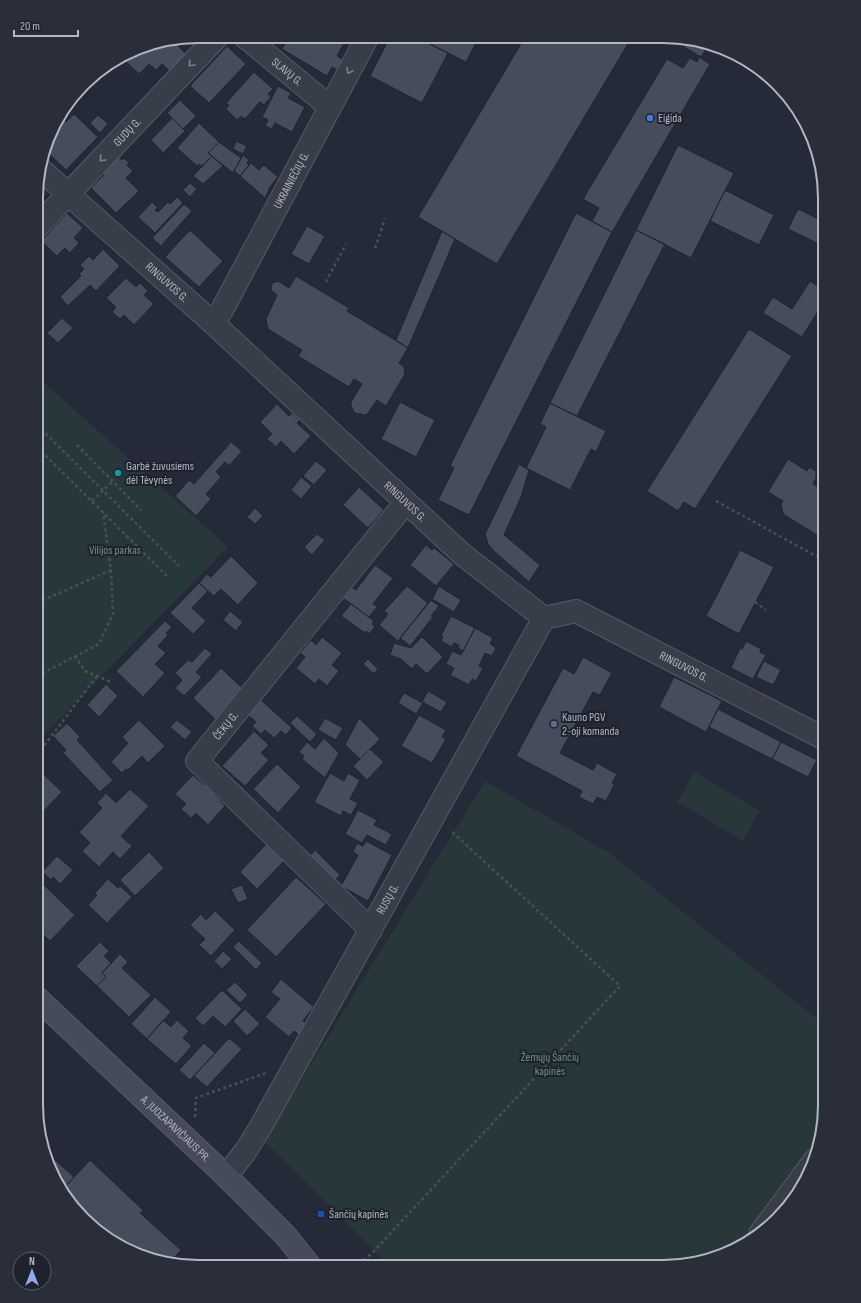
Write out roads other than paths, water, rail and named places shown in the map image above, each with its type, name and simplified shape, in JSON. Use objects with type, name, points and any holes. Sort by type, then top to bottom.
[{"type":"main road","name":"A. JUOZAPAVIČIAUS PR.","points":[[43,1004],[226,1176],[285,1235],[305,1260]]},
{"type":"street","name":"GUDŲ G.","points":[[43,221],[211,43]]},
{"type":"street","name":"SLAVŲ G.","points":[[252,43],[330,107]]},
{"type":"street","name":"UKRAINIEČIŲ G.","points":[[213,323],[222,310],[364,43]]},
{"type":"street","name":"RINGUVOS G.","points":[[45,174],[213,323],[462,554],[544,618],[576,611],[818,735]]},
{"type":"street","name":"ČEKŲ G.","points":[[371,930],[197,761],[406,502]]},
{"type":"street","name":"RUSŲ G.","points":[[226,1176],[245,1152],[260,1128],[544,618]]},
{"type":"place","name":"Eigida","points":[[650,118]]},
{"type":"place","name":"Garbė žuvusiems dėl Tėvynės","points":[[118,473]]},
{"type":"place","name":"Kauno PGV 2-oji komanda","points":[[554,724]]},
{"type":"place","name":"Šančių kapinės","points":[[321,1214]]},
{"type":"park label","name":"Vilijos parkas","points":[[115,550]]},
{"type":"park label","name":"Žemųjų Šančių kapinės","points":[[550,1064]]}]
